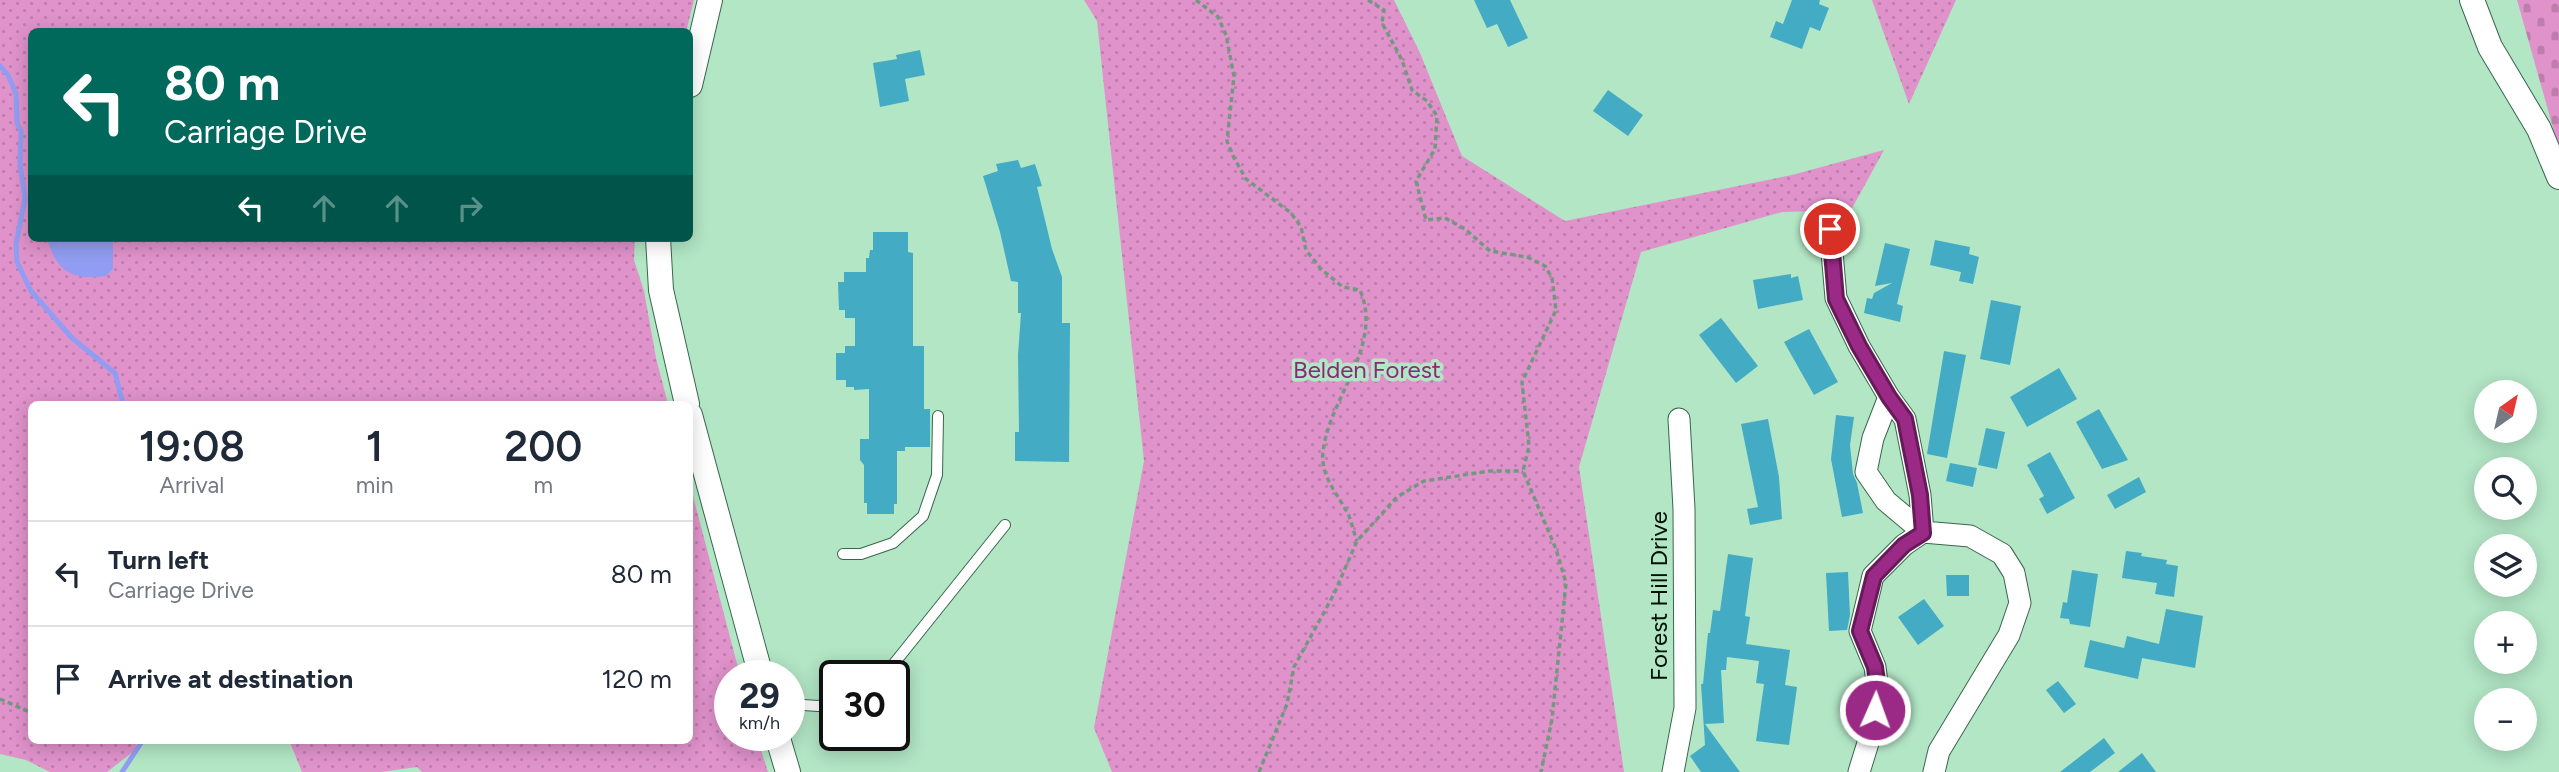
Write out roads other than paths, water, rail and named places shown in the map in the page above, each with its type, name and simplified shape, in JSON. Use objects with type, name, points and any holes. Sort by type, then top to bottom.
[{"type":"street","points":[[693,72],[710,0]]},
{"type":"street","points":[[2472,0],[2490,47],[2539,129],[2559,177]]},
{"type":"street","points":[[1830,229],[1836,299],[1859,346],[1905,419],[1920,495],[1923,533]]},
{"type":"street","points":[[658,242],[661,290],[686,401]]},
{"type":"street","points":[[1889,397],[1873,438],[1866,472],[1886,501],[1923,533]]},
{"type":"street","name":"Forest Hill Drive","points":[[1673,772],[1685,708],[1684,509],[1679,419]]},
{"type":"street","points":[[693,426],[757,660]]},
{"type":"street","points":[[1859,772],[1872,730],[1878,690],[1875,667],[1860,631],[1874,576],[1904,545],[1923,533],[1970,536],[2002,554],[2014,573],[2020,603],[2008,635],[1939,751],[1934,772]]},
{"type":"street","points":[[782,751],[788,772]]},
{"type":"lane","points":[[844,554],[861,554],[893,543],[923,516],[937,475],[939,416]]},
{"type":"lane","points":[[897,660],[1005,525]]},
{"type":"water","points":[[48,242],[113,242],[113,269],[106,276],[75,275],[61,266]]},
{"type":"waterway","points":[[0,66],[8,75],[16,94],[17,123],[21,131],[20,165],[25,198],[16,244],[17,262],[31,291],[72,338],[115,373],[122,401]]},
{"type":"waterway","points":[[122,772],[140,744]]},
{"type":"park label","name":"Belden Forest","points":[[1367,369]]}]
